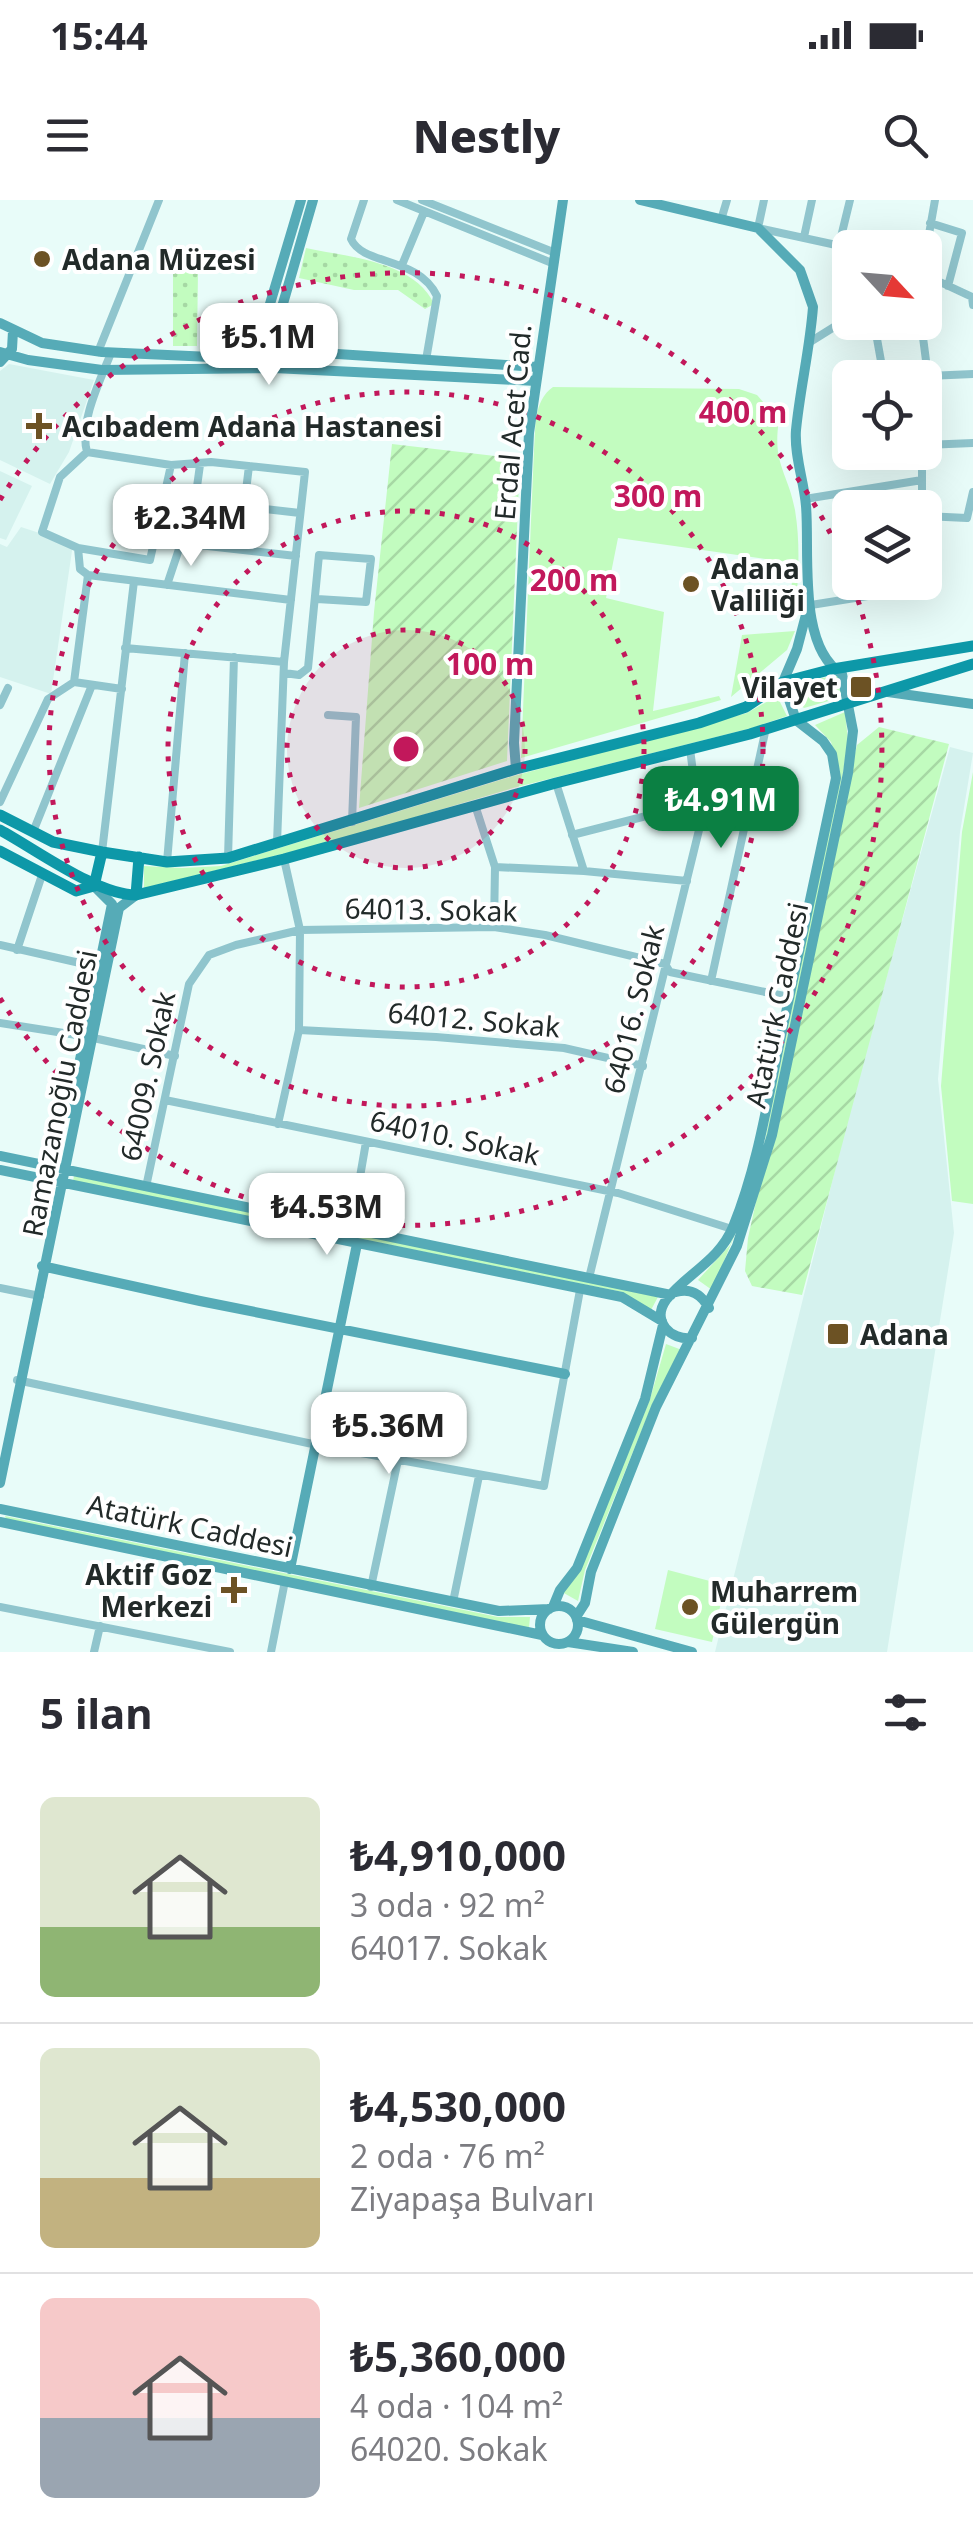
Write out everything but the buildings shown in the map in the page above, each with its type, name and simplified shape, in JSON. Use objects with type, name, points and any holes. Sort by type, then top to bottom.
[{"type":"main road","points":[[277,368],[260,354],[260,346],[301,200]]},
{"type":"main road","points":[[277,368],[290,354],[281,322],[282,307],[313,200]]},
{"type":"main road","name":"Erdal Acet Cad.","points":[[516,769],[527,472],[538,366],[563,200]]},
{"type":"main road","points":[[640,200],[758,228],[800,270],[809,286],[813,307],[810,342],[796,433],[805,499],[810,603],[783,682],[796,720]]},
{"type":"main road","points":[[0,323],[42,343],[98,352],[211,357],[260,346],[290,346],[322,353],[538,366]]},
{"type":"main road","points":[[2,357],[14,343],[13,331]]},
{"type":"main road","points":[[2,357],[104,370],[277,368],[536,382]]},
{"type":"main road","name":"Atatürk Caddesi","points":[[708,1308],[737,1246],[772,1135],[848,773],[853,731],[842,674],[834,669],[819,646],[810,603]]},
{"type":"main road","points":[[0,815],[53,842],[102,852],[167,862],[228,858],[516,769],[699,722],[746,707],[783,682],[834,669],[973,646]]},
{"type":"main road","points":[[0,830],[94,886],[116,895],[136,895],[284,859],[796,720],[973,664]]},
{"type":"main road","points":[[882,692],[973,704]]},
{"type":"main road","name":"Atatürk Caddesi","points":[[673,1294],[708,1263],[732,1230],[751,1175],[789,998],[836,778],[832,754],[823,741],[796,720]]},
{"type":"main road","points":[[0,842],[42,875]]},
{"type":"main road","points":[[0,852],[76,891],[94,886]]},
{"type":"main road","points":[[94,886],[102,852]]},
{"type":"main road","points":[[136,895],[139,857]]},
{"type":"main road","name":"Ramazanoğlu Caddesi","points":[[0,1459],[38,1296],[103,968],[112,904],[94,886]]},
{"type":"main road","name":"Ramazanoğlu Caddesi","points":[[103,968],[120,906],[136,895]]},
{"type":"main road","points":[[0,1156],[61,1176],[357,1244],[622,1298],[662,1323],[677,1338],[692,1338]]},
{"type":"main road","points":[[0,1170],[146,1187],[673,1294]]},
{"type":"main road","points":[[290,1569],[357,1244]]},
{"type":"main road","points":[[44,1266],[565,1374]]},
{"type":"main road","points":[[543,1652],[540,1624],[577,1568],[645,1399],[664,1304],[683,1290],[699,1294],[708,1308],[656,1407],[591,1572],[585,1603],[576,1619],[576,1632],[567,1645]]},
{"type":"main road","name":"Ramazanoğlu Caddesi","points":[[0,1483],[4,1446]]},
{"type":"main road","name":"Atatürk Caddesi","points":[[0,1508],[498,1612],[551,1608]]},
{"type":"main road","name":"Atatürk Caddesi","points":[[0,1522],[544,1637]]},
{"type":"main road","points":[[551,1608],[568,1609],[576,1619],[692,1652]]},
{"type":"main road","points":[[544,1637],[559,1644],[633,1652]]},
{"type":"street","points":[[98,352],[158,200]]},
{"type":"street","points":[[350,200],[364,203],[351,239],[358,250],[427,278],[438,296],[426,360]]},
{"type":"street","points":[[397,200],[553,258]]},
{"type":"street","points":[[422,200],[553,258]]},
{"type":"street","points":[[688,214],[692,200]]},
{"type":"street","points":[[721,220],[727,200]]},
{"type":"street","points":[[764,200],[758,228],[832,243]]},
{"type":"street","points":[[804,237],[812,200]]},
{"type":"street","points":[[843,230],[850,200]]},
{"type":"street","points":[[929,230],[934,200]]},
{"type":"street","points":[[402,266],[424,212]]},
{"type":"street","points":[[930,223],[962,233],[948,286]]},
{"type":"street","points":[[942,283],[972,296],[973,305]]},
{"type":"street","points":[[810,342],[832,328]]},
{"type":"street","points":[[87,452],[84,442],[111,352]]},
{"type":"street","points":[[942,375],[973,374]]},
{"type":"street","points":[[942,444],[973,443]]},
{"type":"street","points":[[87,452],[171,465],[212,462],[305,472],[284,662],[277,844]]},
{"type":"street","points":[[87,452],[60,477],[42,532],[78,548],[150,560],[171,465]]},
{"type":"street","points":[[167,585],[195,502],[200,465]]},
{"type":"street","points":[[244,507],[248,466]]},
{"type":"street","points":[[922,470],[922,490]]},
{"type":"street","points":[[805,499],[922,480]]},
{"type":"street","points":[[942,517],[967,518],[973,492]]},
{"type":"street","points":[[195,502],[300,513]]},
{"type":"street","points":[[181,543],[296,556]]},
{"type":"street","points":[[78,548],[80,569],[88,576],[291,600]]},
{"type":"street","points":[[284,673],[299,675],[308,668],[320,555],[370,559],[366,602],[317,599]]},
{"type":"street","points":[[74,682],[88,576]]},
{"type":"street","points":[[102,852],[134,581]]},
{"type":"street","points":[[810,603],[832,600]]},
{"type":"street","points":[[126,648],[284,662]]},
{"type":"street","points":[[167,862],[186,653]]},
{"type":"street","points":[[228,858],[234,657]]},
{"type":"street","points":[[0,802],[48,699],[74,682],[122,689]]},
{"type":"street","points":[[32,832],[92,684]]},
{"type":"street","points":[[0,706],[8,688]]},
{"type":"street","points":[[328,716],[356,717],[352,822]]},
{"type":"street","points":[[711,981],[766,728]]},
{"type":"street","name":"64016. Sokak","points":[[588,1278],[700,826],[690,749]]},
{"type":"street","points":[[556,784],[584,871]]},
{"type":"street","points":[[572,835],[696,803]]},
{"type":"street","points":[[476,805],[495,867],[494,927]]},
{"type":"street","points":[[278,1124],[299,1030],[300,930],[284,859]]},
{"type":"street","points":[[495,867],[688,881]]},
{"type":"street","points":[[17,950],[42,875]]},
{"type":"street","name":"64013. Sokak","points":[[300,930],[494,927],[665,964],[670,972],[789,998]]},
{"type":"street","name":"64009. Sokak","points":[[146,1187],[189,984],[209,956],[236,945],[300,930]]},
{"type":"street","points":[[0,946],[103,968]]},
{"type":"street","points":[[0,1024],[89,1037],[175,1056]]},
{"type":"street","name":"64012. Sokak","points":[[299,1030],[564,1048],[643,1066]]},
{"type":"street","name":"64010. Sokak","points":[[165,1100],[611,1192],[732,1230]]},
{"type":"street","points":[[350,1229],[366,1142]]},
{"type":"street","points":[[0,1288],[38,1296]]},
{"type":"street","points":[[19,1381],[317,1445],[544,1486],[580,1290]]},
{"type":"street","points":[[371,1586],[398,1460]]},
{"type":"street","points":[[453,1602],[478,1476]]},
{"type":"street","points":[[271,1652],[285,1582]]},
{"type":"street","points":[[0,1607],[230,1652]]},
{"type":"street","points":[[94,1652],[100,1626]]},
{"type":"shaded area","name":"Acıbadem Adana Hastanesi","points":[[9,364],[94,380],[69,452],[50,484],[0,460],[0,371]]},
{"type":"shaded area","points":[[0,471],[32,486],[6,540],[0,538]]},
{"type":"shaded area","points":[[21,527],[73,544],[51,694],[0,677],[0,544],[7,547]]},
{"type":"shaded area","points":[[950,747],[973,753],[960,832],[938,1079],[954,1233],[887,1652],[715,1652],[851,1106]]},
{"type":"green space","points":[[306,248],[360,258],[396,270],[412,278],[434,304],[425,309],[398,290],[354,290],[299,278]]},
{"type":"green space","points":[[198,270],[197,346],[173,346],[173,271]]},
{"type":"green space","points":[[553,387],[739,389],[757,395],[779,420],[779,458],[795,510],[795,619],[788,618],[794,563],[618,538],[606,598],[664,612],[653,711],[719,696],[721,700],[521,758],[536,424],[542,400]]},
{"type":"green space","points":[[392,444],[520,459],[507,761],[359,808],[374,612]]},
{"type":"green space","points":[[795,631],[787,650],[731,697],[742,635]]},
{"type":"green space","points":[[838,676],[843,695],[839,698],[804,708],[794,699],[793,687],[813,679]]},
{"type":"green space","points":[[777,696],[787,716],[752,728],[513,788],[328,843],[144,888],[144,866],[221,866],[510,777],[747,713]]},
{"type":"green space","points":[[845,712],[848,740],[843,773],[766,1145],[748,1203],[712,1290],[698,1280],[730,1245],[764,1145],[840,772],[831,742],[815,725]]},
{"type":"green space","points":[[879,727],[949,744],[802,1295],[752,1286],[745,1271],[748,1238],[853,761],[857,745]]},
{"type":"green space","points":[[973,772],[973,1204],[952,1201],[941,1086],[962,832]]},
{"type":"green space","points":[[74,1176],[659,1295],[651,1310],[622,1292],[73,1181]]},
{"type":"green space","points":[[666,1344],[682,1350],[654,1400],[585,1570],[578,1601],[562,1592],[581,1569],[650,1399]]},
{"type":"green space","points":[[5,1516],[498,1617],[530,1617],[529,1628],[6,1519]]},
{"type":"green space","name":"Muharrem Gülergün","points":[[668,1570],[725,1585],[712,1642],[655,1629]]},
{"type":"place","name":"Adana Müzesi","points":[[42,259]]},
{"type":"place","name":"Acıbadem Adana Hastanesi","points":[[39,426]]},
{"type":"place","name":"Adana Valiliği","points":[[691,584]]},
{"type":"place","name":"Vilayet","points":[[861,687]]},
{"type":"place","name":"Adana","points":[[838,1334]]},
{"type":"place","name":"Aktif Goz Merkezi","points":[[234,1590]]},
{"type":"place","name":"Muharrem Gülergün","points":[[690,1607]]}]
